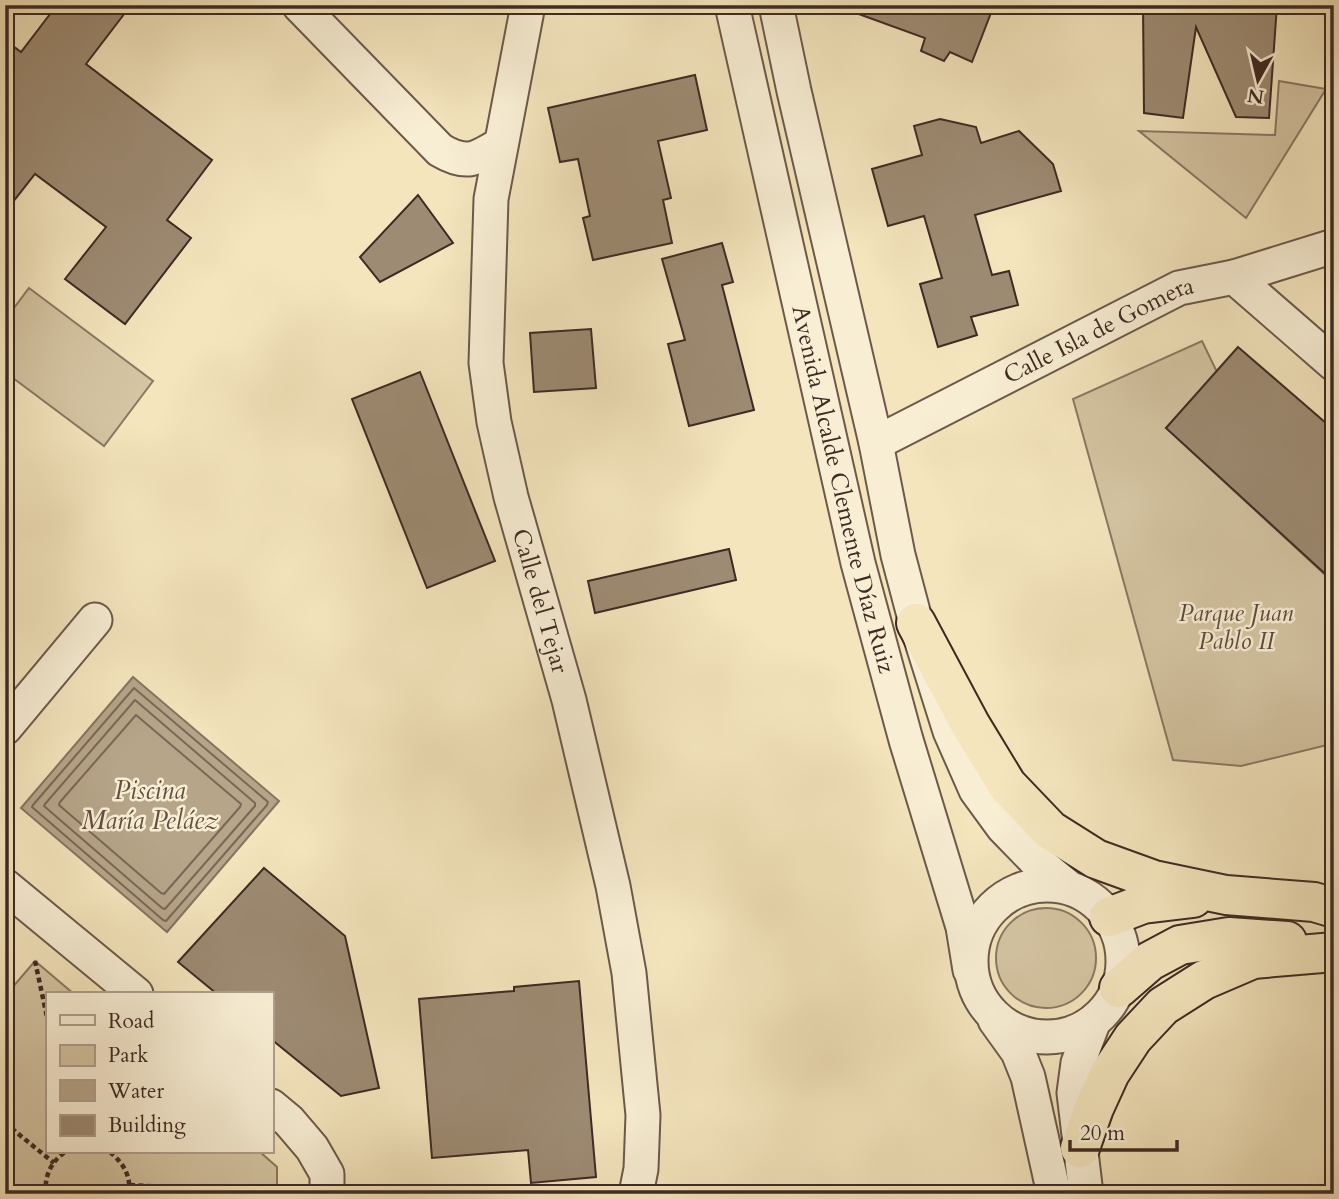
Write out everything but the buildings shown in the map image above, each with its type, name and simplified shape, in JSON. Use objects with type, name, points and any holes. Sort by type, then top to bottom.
[{"type":"highway","points":[[916,623],[970,724],[1007,785],[1050,830],[1096,859],[1154,880],[1227,895],[1314,901],[1334,908]]},
{"type":"highway","points":[[1109,916],[1143,904],[1227,895]]},
{"type":"highway","points":[[1119,988],[1150,961],[1180,944],[1229,937],[1279,940],[1334,952]]},
{"type":"highway","points":[[1080,1148],[1110,1073],[1133,1038],[1163,1006],[1204,980],[1253,959],[1334,952]]},
{"type":"street","points":[[299,5],[440,150],[454,158],[470,160],[501,144]]},
{"type":"street","name":"Calle del Tejar","points":[[528,5],[491,199],[486,363],[494,422],[511,497],[569,700],[625,948],[643,1115],[641,1169],[636,1194]]},
{"type":"street","name":"Avenida Alcalde Clemente Díaz Ruiz","points":[[732,5],[859,563],[906,740],[963,927],[970,970]]},
{"type":"street","name":"Avenida Alcalde Clemente Díaz Ruiz","points":[[776,5],[876,443],[898,555],[950,732],[976,790],[1003,827],[1035,860],[1068,887]]},
{"type":"street","name":"Calle Isla de Gomera","points":[[876,443],[1179,288],[1234,277],[1334,246]]},
{"type":"street","points":[[1234,277],[1334,364]]},
{"type":"street","points":[[5,728],[94,620]]},
{"type":"street","points":[[988,1009],[1003,1024],[1025,1035],[1048,1038],[1072,1034],[1093,1023],[1108,1007],[1119,988],[1124,964],[1121,939],[1109,916],[1091,898],[1068,887],[1041,885],[1016,891],[994,906],[978,928],[971,948],[970,970],[976,991],[988,1009],[1018,1052],[1028,1077],[1054,1194]]},
{"type":"street","points":[[5,886],[134,992]]},
{"type":"street","points":[[1086,1194],[1074,1093],[1078,1063],[1093,1023]]},
{"type":"street","points":[[273,1108],[289,1121],[312,1148],[327,1174],[327,1194]]},
{"type":"path","points":[[35,961],[46,1012]]},
{"type":"path","points":[[5,1123],[54,1163]]},
{"type":"path","points":[[5,1192],[46,1193],[45,1184],[49,1170],[62,1154]]},
{"type":"path","points":[[112,1154],[127,1172],[129,1194]]},
{"type":"path","points":[[130,1185],[277,1193]]},
{"type":"green space","points":[[1279,81],[1326,89],[1246,218],[1139,131],[1275,135]]},
{"type":"green space","points":[[29,288],[153,381],[104,446],[5,372],[5,320]]},
{"type":"green space","name":"Parque Juan Pablo II","points":[[1202,341],[1217,372],[1166,428],[1334,583],[1334,745],[1241,766],[1173,760],[1073,399]]},
{"type":"green space","points":[[1046,908],[1074,916],[1088,930],[1096,958],[1088,986],[1074,1000],[1046,1008],[1018,1000],[1004,986],[996,958],[1004,930],[1018,916]]},
{"type":"green space","points":[[35,961],[72,992],[46,992],[46,1154],[262,1154],[277,1167],[277,1194],[5,1194],[5,996]]},
{"type":"water","name":"Piscina María Peláez","points":[[133,677],[279,801],[167,932],[21,808]]}]
